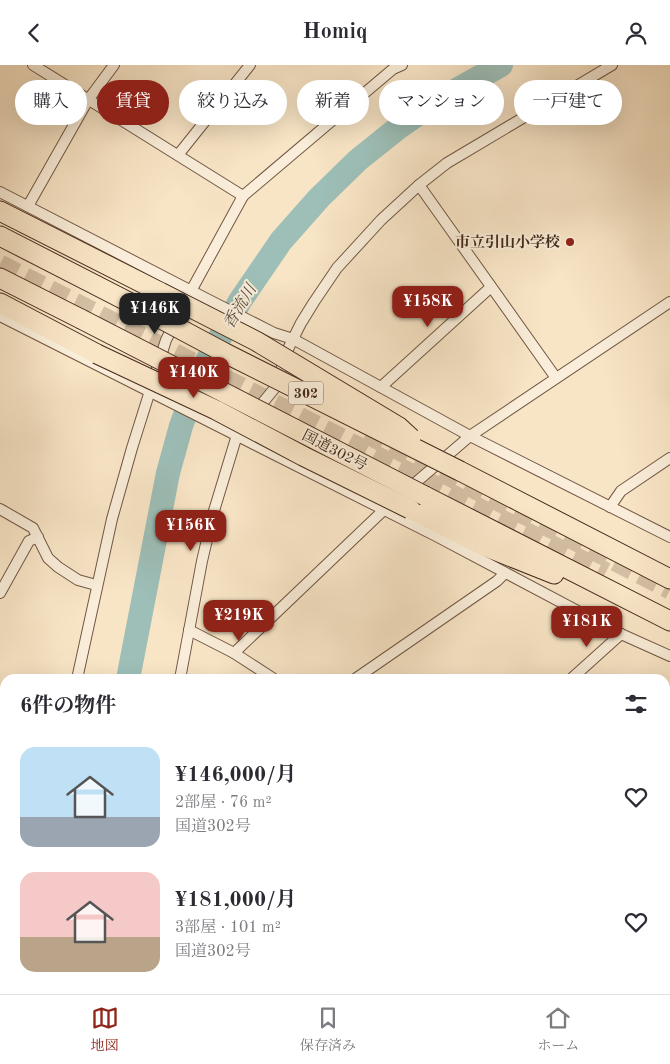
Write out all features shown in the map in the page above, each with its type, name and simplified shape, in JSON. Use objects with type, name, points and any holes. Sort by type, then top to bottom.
[{"type":"highway","points":[[0,211],[256,341],[399,427],[431,457]]},
{"type":"highway","name":"302","points":[[0,236],[670,579]]},
{"type":"highway","name":"国道302号","points":[[0,278],[670,621]]},
{"type":"highway","points":[[0,303],[97,354],[216,409],[240,429],[272,448],[370,499],[410,509],[484,546],[642,607]]},
{"type":"street","points":[[33,65],[243,196]]},
{"type":"street","points":[[28,206],[88,99],[114,65]]},
{"type":"street","points":[[178,155],[250,65]]},
{"type":"street","points":[[181,674],[202,561],[213,514],[240,429],[274,389],[301,323],[337,268],[381,220],[419,185],[447,163],[612,65]]},
{"type":"street","points":[[78,674],[112,519],[154,393],[166,340],[191,291],[243,196],[395,66]]},
{"type":"street","points":[[419,185],[556,378]]},
{"type":"street","points":[[0,192],[191,291],[272,331],[293,339],[470,436],[670,537]]},
{"type":"street","points":[[381,387],[491,287]]},
{"type":"street","points":[[234,653],[383,510],[470,436],[670,302]]},
{"type":"street","points":[[0,316],[218,425],[240,429],[383,510],[621,634],[670,656]]},
{"type":"street","points":[[610,507],[620,491],[670,458]]},
{"type":"street","points":[[0,509],[33,527],[48,558],[58,567],[78,580],[96,585]]},
{"type":"street","points":[[0,593],[29,541],[38,537]]},
{"type":"street","points":[[362,674],[497,581],[505,573]]},
{"type":"street","points":[[189,630],[234,653],[266,674]]},
{"type":"street","points":[[577,674],[621,634]]},
{"type":"waterway","name":"香流川","points":[[129,674],[168,473],[181,426],[201,372],[240,301],[281,241],[319,198],[358,160],[398,128],[437,101],[501,65]]},
{"type":"tunnel","points":[[0,264],[606,572]]},
{"type":"tunnel","points":[[366,434],[670,590]]},
{"type":"place","name":"市立引山小学校","points":[[570,242]]}]
